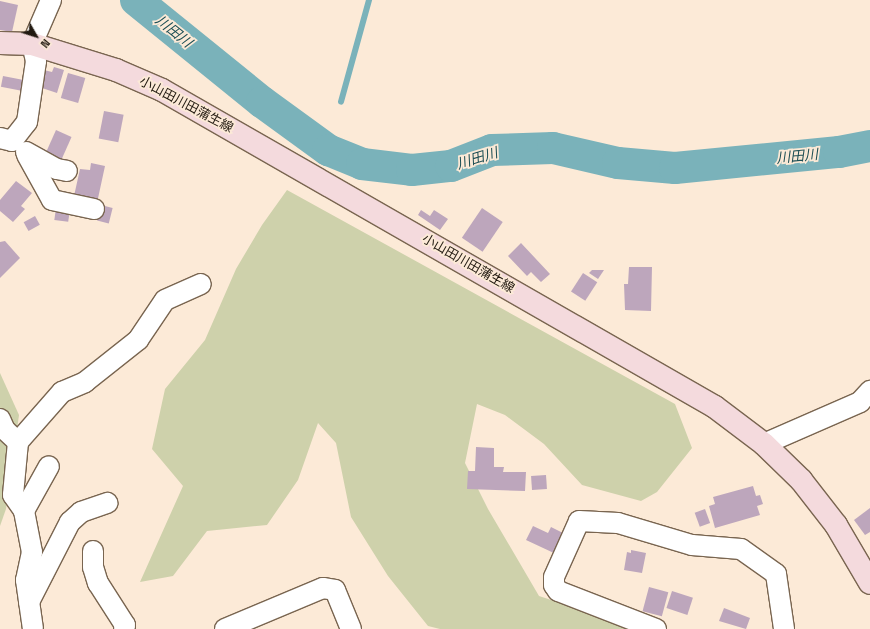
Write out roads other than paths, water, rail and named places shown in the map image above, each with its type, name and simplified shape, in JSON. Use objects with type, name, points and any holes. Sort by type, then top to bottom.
[{"type":"main road","name":"小山田川田蒲生線","points":[[0,43],[32,44],[116,70],[162,90],[669,378],[715,407],[764,444],[801,480],[836,525],[870,583]]},
{"type":"street","points":[[51,0],[32,44],[36,61],[27,122],[9,136],[27,155],[52,200],[94,210]]},
{"type":"street","points":[[27,155],[57,169],[67,171]]},
{"type":"street","points":[[33,629],[26,580],[32,552],[24,511],[14,495],[18,442],[62,392],[85,382],[138,340],[165,300],[201,284]]},
{"type":"street","points":[[764,444],[860,402],[870,391]]},
{"type":"street","points":[[0,419],[5,430],[18,442]]},
{"type":"street","points":[[24,511],[49,466]]},
{"type":"street","points":[[29,602],[70,522],[81,512],[107,503]]},
{"type":"street","points":[[656,629],[558,591],[554,585],[554,577],[580,521],[618,523],[692,545],[741,549],[776,574],[784,629]]},
{"type":"street","points":[[93,551],[93,567],[98,583],[125,625],[124,629]]},
{"type":"street","points":[[225,629],[323,588],[335,590],[351,629]]},
{"type":"waterway","name":"川田川","points":[[136,0],[262,102],[328,150],[362,164],[412,170],[451,166],[492,150],[553,148],[618,163],[675,168],[839,152],[870,146]]},
{"type":"waterway","points":[[341,102],[369,0]]}]
